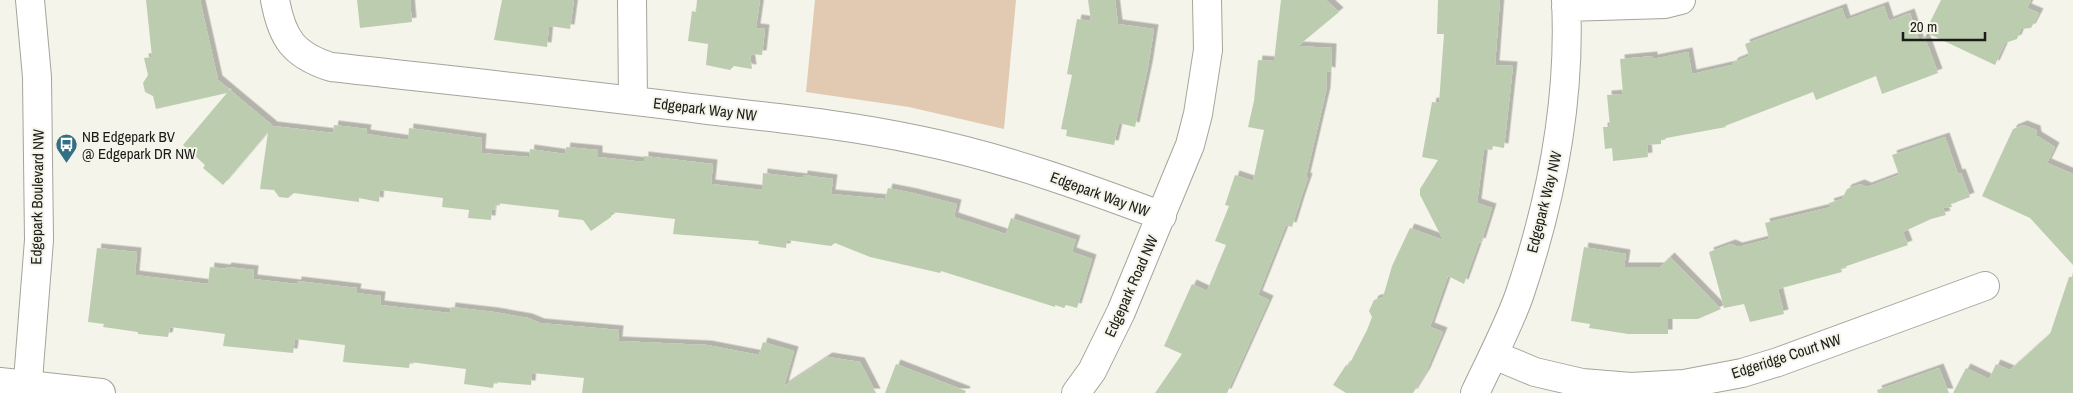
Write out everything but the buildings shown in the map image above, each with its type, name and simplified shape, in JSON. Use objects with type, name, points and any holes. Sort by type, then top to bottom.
[{"type":"street","name":"Edgepark Boulevard NW","points":[[27,389],[38,240],[37,77],[30,0]]},
{"type":"street","name":"Edgepark Way NW","points":[[275,0],[278,19],[286,38],[298,52],[315,62],[331,67],[633,100],[855,128],[920,140],[1026,168],[1085,187],[1162,216]]},
{"type":"street","points":[[632,0],[633,100]]},
{"type":"street","name":"Edgepark Road NW","points":[[1076,393],[1092,370],[1109,338],[1162,216],[1190,145],[1198,114],[1208,50],[1207,0]]},
{"type":"street","points":[[1566,3],[1665,4],[1681,0]]},
{"type":"street","name":"Edgepark Way NW","points":[[1475,393],[1494,355],[1518,297],[1550,187],[1559,138],[1566,54],[1566,3]]},
{"type":"street","name":"Edgeridge Court NW","points":[[1494,355],[1535,372],[1582,383],[1632,387],[1684,384],[1742,373],[1769,365],[1985,286]]},
{"type":"street","points":[[0,382],[27,389],[101,393]]},
{"type":"shaded area","points":[[815,0],[1016,0],[1004,129],[909,107],[806,92]]},
{"type":"place","name":"NB Edgepark BV @ Edgepark DR NW","points":[[66,164]]}]
